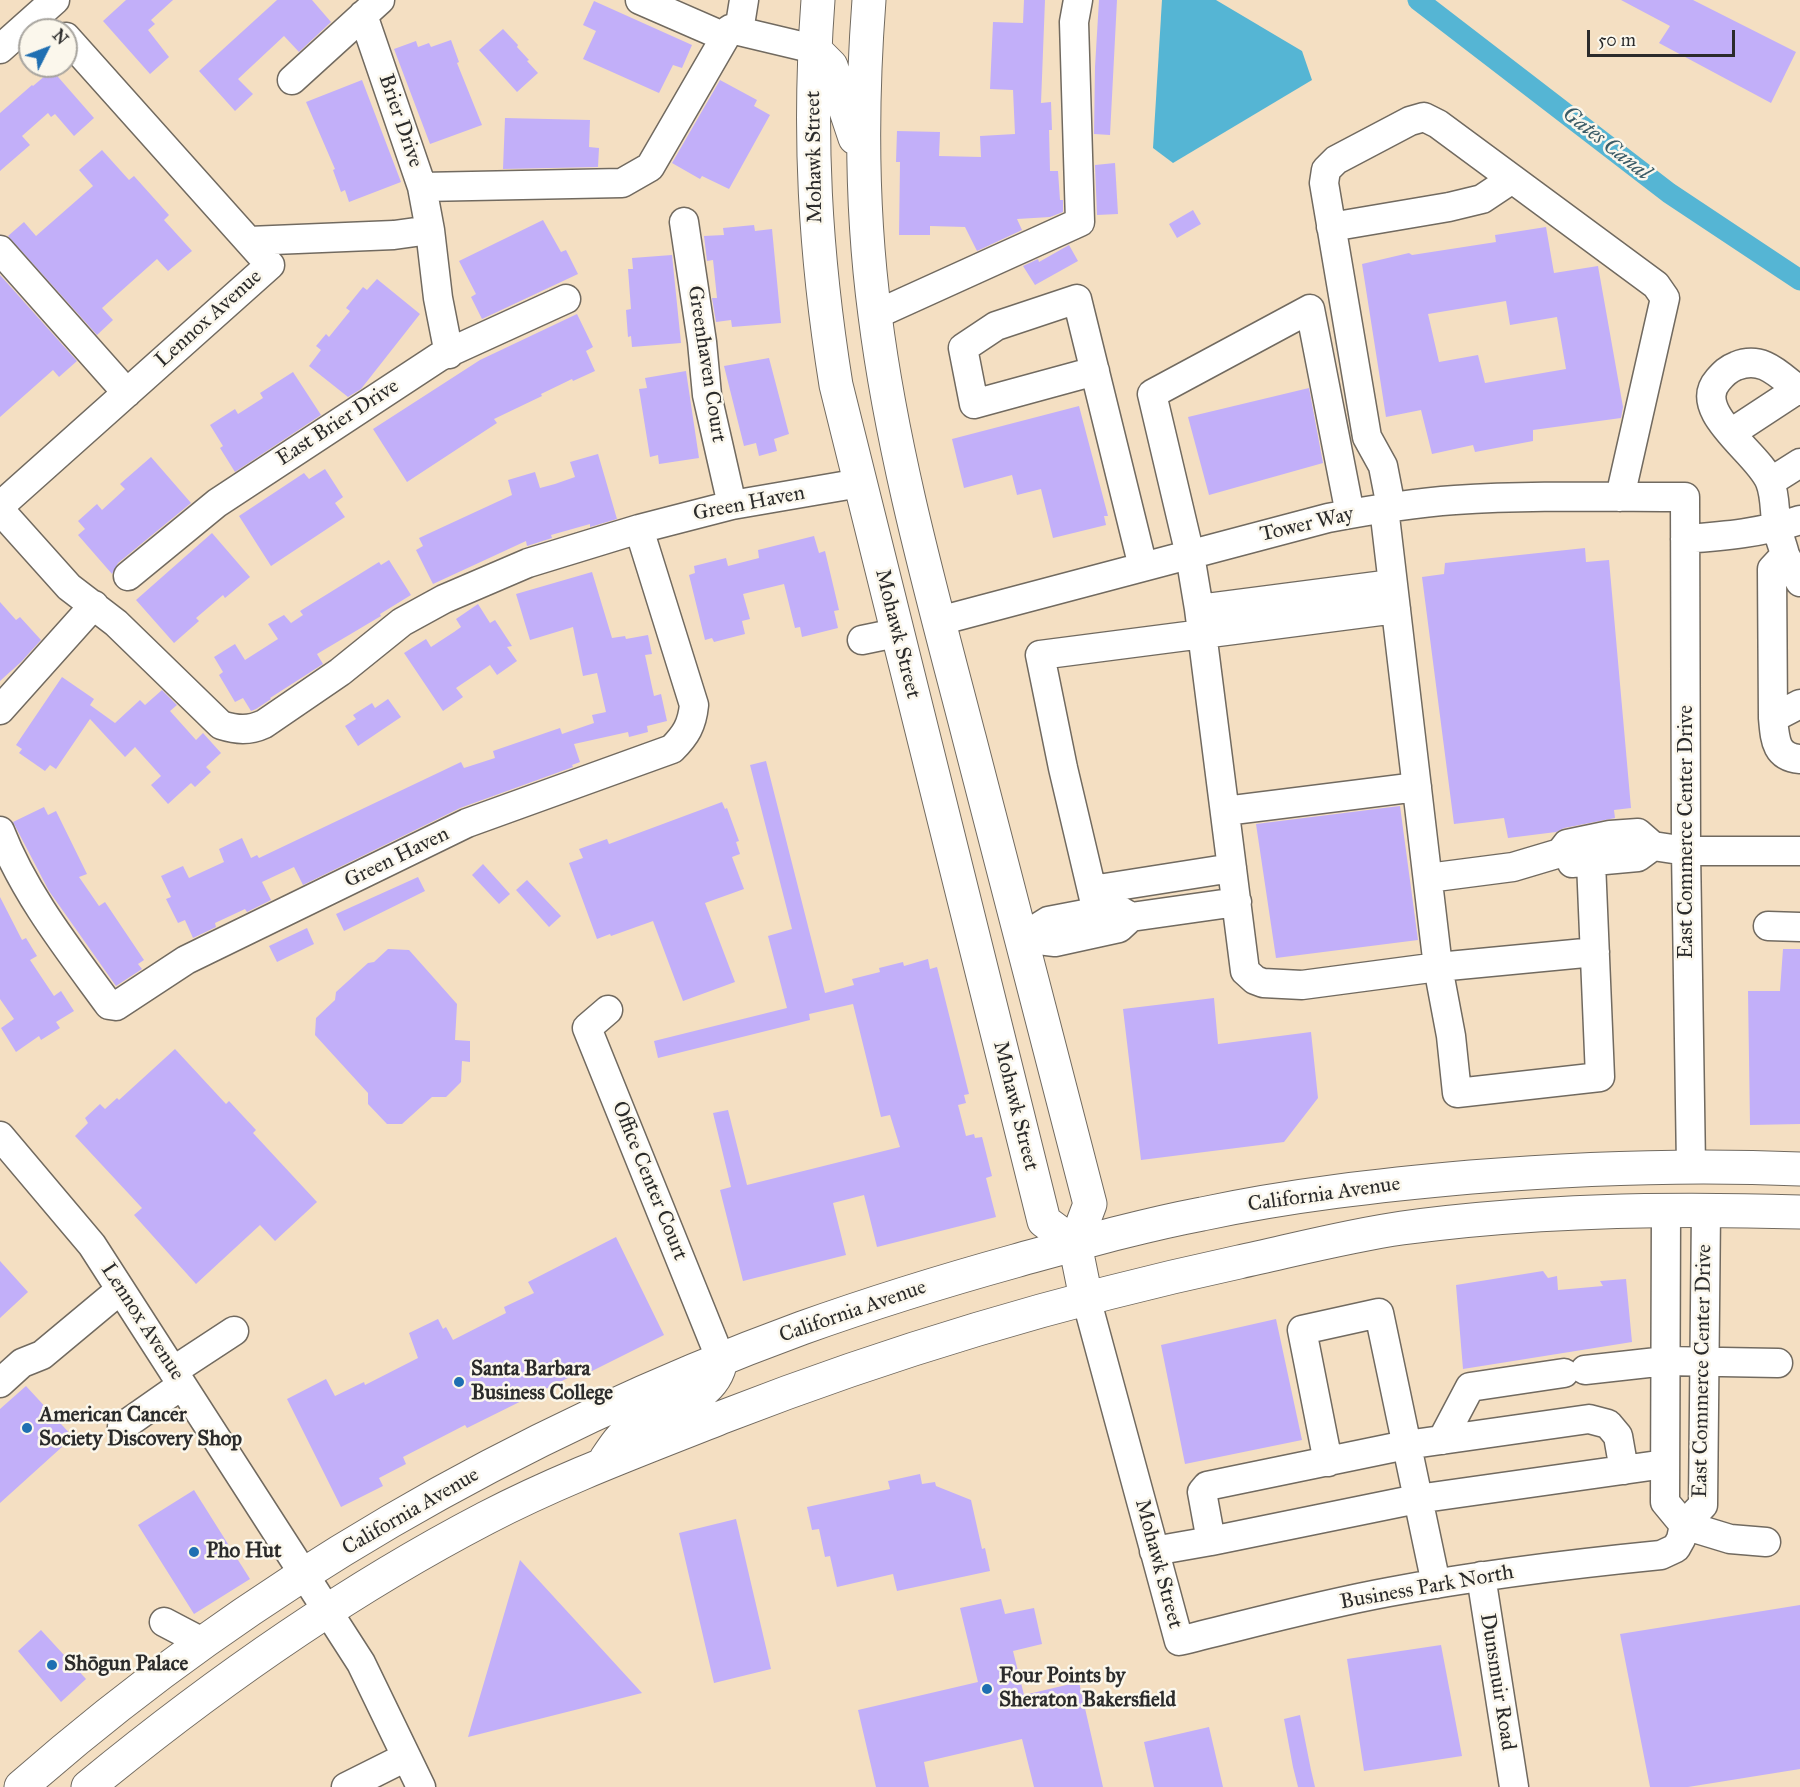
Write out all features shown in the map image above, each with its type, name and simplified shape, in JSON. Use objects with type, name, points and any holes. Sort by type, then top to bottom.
[{"type":"main road","name":"Mohawk Street","points":[[818,0],[814,49],[813,158],[824,310],[836,385],[1044,1221],[1075,1244]]},
{"type":"main road","name":"Mohawk Street","points":[[869,0],[864,58],[863,163],[874,315],[886,390],[939,621],[1090,1204],[1075,1244],[1086,1298]]},
{"type":"main road","points":[[814,49],[831,66],[863,163]]},
{"type":"main road","points":[[876,549],[910,601],[921,613],[939,621]]},
{"type":"main road","points":[[896,633],[914,639],[922,647],[969,735]]},
{"type":"main road","name":"California Avenue","points":[[21,1787],[127,1701],[204,1643],[304,1575],[451,1488],[582,1421],[721,1360],[802,1328],[937,1283],[1075,1244],[1203,1213],[1388,1184],[1518,1173],[1690,1166],[1800,1170]]},
{"type":"main road","name":"California Avenue","points":[[88,1787],[232,1675],[402,1564],[487,1517],[601,1465],[829,1376],[970,1330],[1086,1298],[1343,1238],[1402,1228],[1514,1216],[1666,1210],[1800,1212]]},
{"type":"main road","points":[[601,1465],[619,1440],[632,1428],[704,1390],[719,1370],[721,1360]]},
{"type":"street","points":[[640,0],[732,34],[814,49]]},
{"type":"street","points":[[422,187],[622,183],[650,167],[732,34],[744,0]]},
{"type":"street","points":[[874,315],[1080,222],[1074,22],[1078,0]]},
{"type":"street","points":[[292,80],[371,7]]},
{"type":"street","name":"Brier Drive","points":[[371,7],[422,187],[438,298],[449,354]]},
{"type":"street","points":[[0,49],[52,14]]},
{"type":"street","name":"Lennox Avenue","points":[[0,508],[270,265],[78,50]]},
{"type":"street","points":[[1591,862],[1600,1077],[1457,1093],[1451,1036],[1438,967],[1394,596],[1383,466],[1366,437],[1324,183],[1326,170],[1336,160],[1410,121],[1424,117],[1438,124],[1656,285],[1665,298],[1620,497]]},
{"type":"street","points":[[1331,227],[1449,207],[1482,199],[1512,178]]},
{"type":"street","name":"Greenhaven Court","points":[[684,222],[702,342],[707,395],[732,505]]},
{"type":"street","points":[[249,241],[394,235],[430,230]]},
{"type":"street","points":[[0,250],[126,393]]},
{"type":"street","name":"East Brier Drive","points":[[128,576],[217,503],[440,357],[566,298]]},
{"type":"street","points":[[1095,371],[974,404],[963,348],[996,326],[1077,299],[1095,371],[1143,567]]},
{"type":"street","points":[[1350,514],[1310,309],[1152,394],[1190,555],[1201,622],[1245,971],[1255,980],[1263,983],[1302,985],[1438,967],[1595,952]]},
{"type":"street","points":[[1731,433],[1799,390],[1767,366],[1748,361],[1728,368],[1715,383],[1710,400],[1718,418],[1731,433],[1756,460],[1770,482],[1776,510],[1788,524],[1785,555],[1800,582]]},
{"type":"street","points":[[1770,482],[1800,463]]},
{"type":"street","name":"Green Haven","points":[[0,508],[69,587],[134,639],[221,725],[239,730],[254,729],[264,724],[340,672],[402,622],[444,599],[528,563],[639,529],[732,505],[861,483]]},
{"type":"street","name":"Tower Way","points":[[939,621],[1350,514],[1387,507],[1454,500],[1685,497]]},
{"type":"street","name":"East Commerce Center Drive","points":[[1685,497],[1690,1166]]},
{"type":"street","points":[[1685,539],[1740,535],[1788,524]]},
{"type":"street","name":"Green Haven","points":[[0,831],[7,849],[39,908],[109,1005],[116,1006],[186,960],[467,824],[672,749],[686,736],[693,721],[694,705],[639,529]]},
{"type":"street","points":[[1785,555],[1772,570],[1773,718],[1775,739],[1781,752],[1790,759],[1800,759]]},
{"type":"street","points":[[1094,901],[1040,655],[1201,622],[1394,596]]},
{"type":"street","points":[[0,710],[94,605]]},
{"type":"street","points":[[862,640],[896,633]]},
{"type":"street","points":[[1773,718],[1800,704]]},
{"type":"street","points":[[1225,811],[1417,787]]},
{"type":"street","points":[[1428,878],[1513,867],[1560,853],[1567,844],[1619,834],[1638,833],[1653,846],[1686,851],[1800,851]]},
{"type":"street","points":[[1560,853],[1569,863],[1591,862],[1638,857],[1653,846]]},
{"type":"street","points":[[1021,938],[1048,921],[1094,901],[1232,868]]},
{"type":"street","points":[[1094,901],[1116,908],[1131,917]]},
{"type":"street","points":[[1021,938],[1055,942],[1119,928],[1131,917],[1237,902]]},
{"type":"street","points":[[1768,926],[1800,927]]},
{"type":"street","name":"Office Center Court","points":[[608,1010],[587,1028],[721,1360]]},
{"type":"street","name":"Lennox Avenue","points":[[0,1136],[92,1245],[361,1663],[421,1787]]},
{"type":"street","name":"East Commerce Center Drive","points":[[1666,1210],[1665,1502],[1680,1537]]},
{"type":"street","name":"East Commerce Center Drive","points":[[1680,1537],[1703,1504],[1706,1210]]},
{"type":"street","points":[[0,1383],[22,1364],[42,1354],[120,1290]]},
{"type":"street","name":"Mohawk Street","points":[[1086,1298],[1179,1641]]},
{"type":"street","points":[[1328,1462],[1302,1330],[1379,1314],[1436,1584]]},
{"type":"street","points":[[122,1427],[234,1331]]},
{"type":"street","points":[[1442,1440],[1470,1387],[1666,1361],[1778,1363]]},
{"type":"street","points":[[1211,1541],[1202,1492],[1207,1486],[1406,1445],[1589,1419],[1608,1424],[1618,1436],[1624,1470]]},
{"type":"street","points":[[1154,1551],[1417,1499],[1665,1464]]},
{"type":"street","points":[[1680,1537],[1766,1542]]},
{"type":"street","name":"Business Park North","points":[[1179,1641],[1319,1607],[1436,1584],[1481,1576],[1661,1555],[1680,1537]]},
{"type":"street","name":"Dunsmuir Road","points":[[1481,1576],[1514,1787]]},
{"type":"street","points":[[164,1622],[204,1643]]},
{"type":"street","points":[[346,1787],[406,1757]]},
{"type":"water","points":[[1162,0],[1216,0],[1302,51],[1312,80],[1173,163],[1153,148]]},
{"type":"building","points":[[126,0],[173,0],[151,20],[155,24],[148,30],[169,57],[150,74],[103,21]]},
{"type":"building","points":[[277,0],[312,0],[331,22],[299,52],[284,36],[238,79],[253,94],[235,111],[199,71]]},
{"type":"building","points":[[1024,0],[1045,0],[1041,103],[1051,102],[1050,171],[1058,171],[1063,212],[1050,217],[1017,219],[1022,230],[977,251],[965,227],[930,226],[930,235],[899,235],[900,162],[896,162],[897,131],[940,132],[939,156],[981,157],[980,136],[1015,134],[1013,90],[990,89],[993,22],[1023,23]]},
{"type":"building","points":[[1099,0],[1117,0],[1110,135],[1094,134]]},
{"type":"building","points":[[1621,0],[1693,0],[1796,52],[1771,103],[1659,43],[1670,26]]},
{"type":"building","points":[[594,1],[692,45],[682,68],[673,65],[659,93],[583,59],[596,31],[583,25]]},
{"type":"building","points":[[503,29],[538,73],[517,92],[479,50]]},
{"type":"building","points":[[451,40],[459,62],[457,63],[482,125],[430,144],[394,49],[416,41],[418,47],[429,43],[431,47]]},
{"type":"building","points":[[42,78],[59,78],[94,118],[74,136],[55,114],[51,117],[48,113],[22,136],[30,145],[0,171],[0,113]]},
{"type":"building","points":[[362,80],[401,182],[349,202],[345,190],[341,192],[333,170],[335,169],[306,102]]},
{"type":"building","points":[[720,80],[757,100],[754,106],[770,115],[729,189],[702,176],[700,179],[672,163]]},
{"type":"building","points":[[505,118],[590,120],[589,147],[599,148],[598,167],[503,169]]},
{"type":"building","points":[[102,150],[129,180],[134,176],[169,215],[164,220],[192,251],[168,271],[157,259],[102,308],[113,320],[97,335],[8,236],[24,222],[36,236],[93,186],[79,170]]},
{"type":"building","points":[[1115,163],[1118,214],[1097,215],[1095,165]]},
{"type":"building","points":[[1193,210],[1201,224],[1177,238],[1169,224]]},
{"type":"building","points":[[543,220],[561,252],[566,250],[578,274],[482,319],[471,297],[476,294],[459,261]]},
{"type":"building","points":[[754,225],[755,231],[772,229],[781,323],[732,327],[731,320],[716,322],[712,298],[717,298],[713,260],[707,261],[704,236],[724,235],[723,228]]},
{"type":"building","points":[[1546,227],[1554,273],[1598,266],[1623,407],[1621,418],[1533,430],[1533,441],[1475,452],[1473,445],[1432,454],[1421,410],[1386,417],[1362,264],[1409,253],[1412,255],[1496,242],[1495,235]],"holes":[[[1506,301],[1510,325],[1557,317],[1566,369],[1485,383],[1478,355],[1439,362],[1428,314]]]},
{"type":"building","points":[[1069,245],[1078,261],[1035,285],[1023,266],[1038,259],[1039,262]]},
{"type":"building","points":[[672,255],[681,343],[632,347],[631,336],[628,337],[626,310],[631,309],[628,269],[633,269],[632,258]]},
{"type":"building","points":[[0,275],[77,361],[59,377],[53,370],[0,417]]},
{"type":"building","points":[[377,279],[420,314],[361,389],[348,397],[309,366],[321,350],[316,346],[326,334],[329,337],[350,311],[346,308],[363,287],[367,290]]},
{"type":"building","points":[[577,314],[593,347],[586,351],[595,371],[573,381],[572,379],[494,419],[497,423],[407,482],[373,429],[480,360]]},
{"type":"building","points":[[769,358],[789,434],[774,439],[777,451],[759,456],[756,443],[744,446],[724,366]]},
{"type":"building","points":[[686,371],[699,458],[659,464],[658,455],[650,457],[639,389],[647,388],[645,378]]},
{"type":"building","points":[[293,372],[321,415],[235,472],[220,448],[223,446],[210,425],[235,409],[238,414],[263,398],[260,393]]},
{"type":"building","points":[[1309,388],[1323,463],[1209,495],[1188,417]]},
{"type":"building","points":[[1079,406],[1108,516],[1104,516],[1106,525],[1053,538],[1041,489],[1017,495],[1012,475],[964,488],[952,439]]},
{"type":"building","points":[[598,454],[617,519],[551,535],[552,538],[527,546],[526,541],[433,584],[416,550],[423,546],[419,538],[512,495],[508,480],[535,472],[540,488],[555,484],[575,477],[570,462]]},
{"type":"building","points":[[151,457],[191,503],[118,563],[112,574],[78,535],[85,529],[78,521],[97,504],[102,510],[125,489],[120,484]]},
{"type":"building","points":[[325,469],[343,497],[335,503],[345,517],[271,566],[239,516],[304,473],[309,479]]},
{"type":"building","points":[[212,533],[250,577],[225,598],[223,595],[196,618],[199,621],[174,643],[136,600]]},
{"type":"building","points":[[814,536],[819,553],[825,551],[839,610],[834,611],[838,628],[802,637],[800,627],[795,628],[784,584],[743,594],[750,619],[742,621],[745,634],[714,642],[712,638],[705,640],[689,575],[695,573],[694,566],[726,558],[728,566],[759,558],[758,550]]},
{"type":"building","points":[[1585,548],[1586,562],[1609,560],[1631,808],[1614,810],[1615,818],[1564,828],[1556,832],[1508,838],[1504,818],[1454,824],[1422,577],[1444,574],[1445,563]]},
{"type":"building","points":[[389,560],[411,595],[380,614],[381,616],[317,654],[323,664],[256,709],[251,711],[243,698],[235,702],[219,675],[223,672],[214,657],[235,644],[245,660],[278,639],[268,624],[284,615],[291,623],[303,615],[300,611],[379,562],[381,565]]},
{"type":"building","points":[[592,572],[612,638],[625,636],[626,639],[648,635],[652,654],[645,655],[654,696],[661,694],[667,721],[647,726],[648,732],[629,737],[628,732],[574,744],[580,762],[572,765],[573,767],[460,808],[303,885],[294,867],[262,882],[271,900],[247,912],[245,909],[215,923],[216,927],[193,938],[185,920],[178,923],[166,899],[171,897],[161,876],[183,866],[189,878],[224,862],[219,849],[242,838],[251,858],[257,855],[259,858],[461,762],[464,768],[495,758],[493,751],[560,728],[562,734],[594,723],[592,715],[606,712],[597,673],[583,676],[573,627],[530,640],[516,594]]},
{"type":"building","points":[[0,602],[16,620],[20,617],[41,640],[0,681]]},
{"type":"building","points":[[478,604],[490,623],[495,620],[512,646],[507,647],[517,661],[497,675],[490,665],[456,688],[463,697],[443,711],[404,653],[426,639],[431,647],[454,632],[461,627],[456,619]]},
{"type":"building","points":[[62,677],[94,699],[90,705],[115,723],[140,700],[145,705],[162,690],[177,705],[170,711],[196,740],[203,733],[221,753],[206,767],[211,772],[195,787],[191,783],[168,804],[151,785],[161,776],[135,747],[125,757],[90,719],[56,769],[50,765],[45,771],[19,753],[22,749],[16,745]]},
{"type":"building","points":[[388,699],[401,717],[358,746],[345,726],[356,719],[353,715],[372,703],[375,708]]},
{"type":"building","points":[[766,761],[825,993],[854,985],[852,979],[880,972],[879,968],[903,962],[904,966],[928,959],[930,969],[937,967],[969,1094],[964,1095],[966,1103],[958,1105],[966,1136],[974,1134],[975,1138],[982,1137],[992,1176],[986,1178],[996,1217],[877,1247],[864,1195],[833,1203],[846,1255],[743,1281],[720,1190],[731,1187],[713,1113],[728,1110],[747,1185],[900,1147],[890,1115],[881,1117],[853,1004],[809,1014],[810,1020],[658,1058],[654,1041],[787,1008],[768,936],[792,929],[750,765]]},
{"type":"building","points":[[722,802],[725,809],[727,808],[739,841],[736,842],[740,854],[732,857],[744,889],[705,903],[735,982],[683,1001],[653,921],[597,939],[569,863],[583,858],[579,849],[607,839],[609,844]]},
{"type":"building","points":[[1400,806],[1418,940],[1276,958],[1256,824]]},
{"type":"building","points":[[44,807],[48,815],[56,811],[87,874],[79,877],[99,906],[105,902],[144,960],[138,964],[142,969],[116,986],[49,891],[13,822]]},
{"type":"building","points":[[483,864],[510,894],[499,904],[472,875]]},
{"type":"building","points":[[418,877],[425,891],[344,931],[336,914]]},
{"type":"building","points":[[527,880],[561,916],[549,927],[516,890]]},
{"type":"building","points":[[0,897],[22,940],[26,938],[37,956],[30,960],[54,996],[61,991],[74,1011],[56,1022],[60,1028],[41,1040],[39,1036],[16,1052],[1,1028],[14,1019],[0,999]]},
{"type":"building","points":[[307,928],[314,944],[277,962],[269,946]]},
{"type":"building","points":[[388,949],[409,950],[457,1004],[455,1040],[470,1041],[470,1062],[462,1061],[461,1082],[446,1097],[432,1097],[402,1124],[387,1124],[368,1104],[368,1093],[315,1035],[316,1018],[335,1000],[336,992],[368,963],[374,962]]},
{"type":"building","points":[[1783,949],[1800,949],[1800,1124],[1750,1125],[1748,991],[1780,991]]},
{"type":"building","points":[[1214,998],[1218,1044],[1311,1032],[1318,1098],[1284,1142],[1141,1160],[1123,1009]]},
{"type":"building","points":[[175,1049],[226,1104],[229,1101],[256,1130],[253,1133],[317,1202],[275,1241],[260,1225],[196,1284],[134,1215],[142,1208],[75,1136],[88,1123],[85,1118],[100,1104],[105,1109],[117,1098],[119,1100]]},
{"type":"building","points":[[616,1237],[664,1335],[578,1378],[576,1374],[467,1428],[465,1425],[403,1457],[406,1464],[379,1478],[383,1486],[341,1507],[287,1399],[326,1379],[335,1396],[364,1382],[365,1385],[418,1358],[409,1333],[438,1319],[443,1329],[446,1327],[453,1340],[506,1313],[504,1307],[534,1293],[528,1282]]},
{"type":"building","points":[[0,1261],[28,1292],[0,1318]]},
{"type":"building","points":[[1543,1271],[1548,1278],[1557,1276],[1558,1290],[1603,1286],[1600,1281],[1626,1279],[1632,1342],[1463,1369],[1456,1285]]},
{"type":"building","points":[[1276,1319],[1302,1440],[1185,1464],[1161,1345]]},
{"type":"building","points":[[26,1386],[73,1437],[0,1503],[0,1409]]},
{"type":"building","points":[[920,1474],[922,1484],[935,1482],[936,1486],[971,1500],[982,1549],[985,1548],[990,1571],[897,1591],[893,1574],[837,1587],[830,1556],[825,1557],[819,1529],[812,1530],[807,1507],[890,1489],[888,1481]]},
{"type":"building","name":"Pho Hut","points":[[194,1490],[250,1579],[194,1614],[138,1525]]},
{"type":"building","points":[[736,1519],[771,1669],[714,1683],[679,1533]]},
{"type":"building","points":[[520,1560],[642,1693],[468,1737]]},
{"type":"building","name":"Four Points by Sheraton Bakersfield","points":[[1001,1599],[1005,1614],[1034,1608],[1042,1644],[1013,1651],[1024,1695],[1079,1682],[1103,1787],[1034,1787],[1022,1739],[924,1762],[929,1787],[876,1787],[858,1710],[978,1682],[960,1608]]},
{"type":"building","points":[[1800,1605],[1800,1769],[1688,1787],[1650,1787],[1620,1634]]},
{"type":"building","name":"Shōgun Palace","points":[[41,1630],[86,1679],[61,1702],[18,1651]]},
{"type":"building","points":[[1441,1645],[1462,1756],[1364,1771],[1347,1659]]},
{"type":"building","points":[[1300,1715],[1315,1787],[1298,1787],[1293,1767],[1284,1719]]},
{"type":"building","points":[[1209,1727],[1223,1787],[1154,1787],[1144,1742]]},
{"type":"waterway","name":"Gates Canal","points":[[1418,0],[1669,193],[1800,280]]},
{"type":"place","name":"Santa Barbara Business College","points":[[459,1382]]},
{"type":"place","name":"American Cancer Society Discovery Shop","points":[[27,1428]]},
{"type":"place","name":"Pho Hut","points":[[194,1552]]},
{"type":"place","name":"Shōgun Palace","points":[[52,1665]]},
{"type":"place","name":"Four Points by Sheraton Bakersfield","points":[[987,1689]]}]
